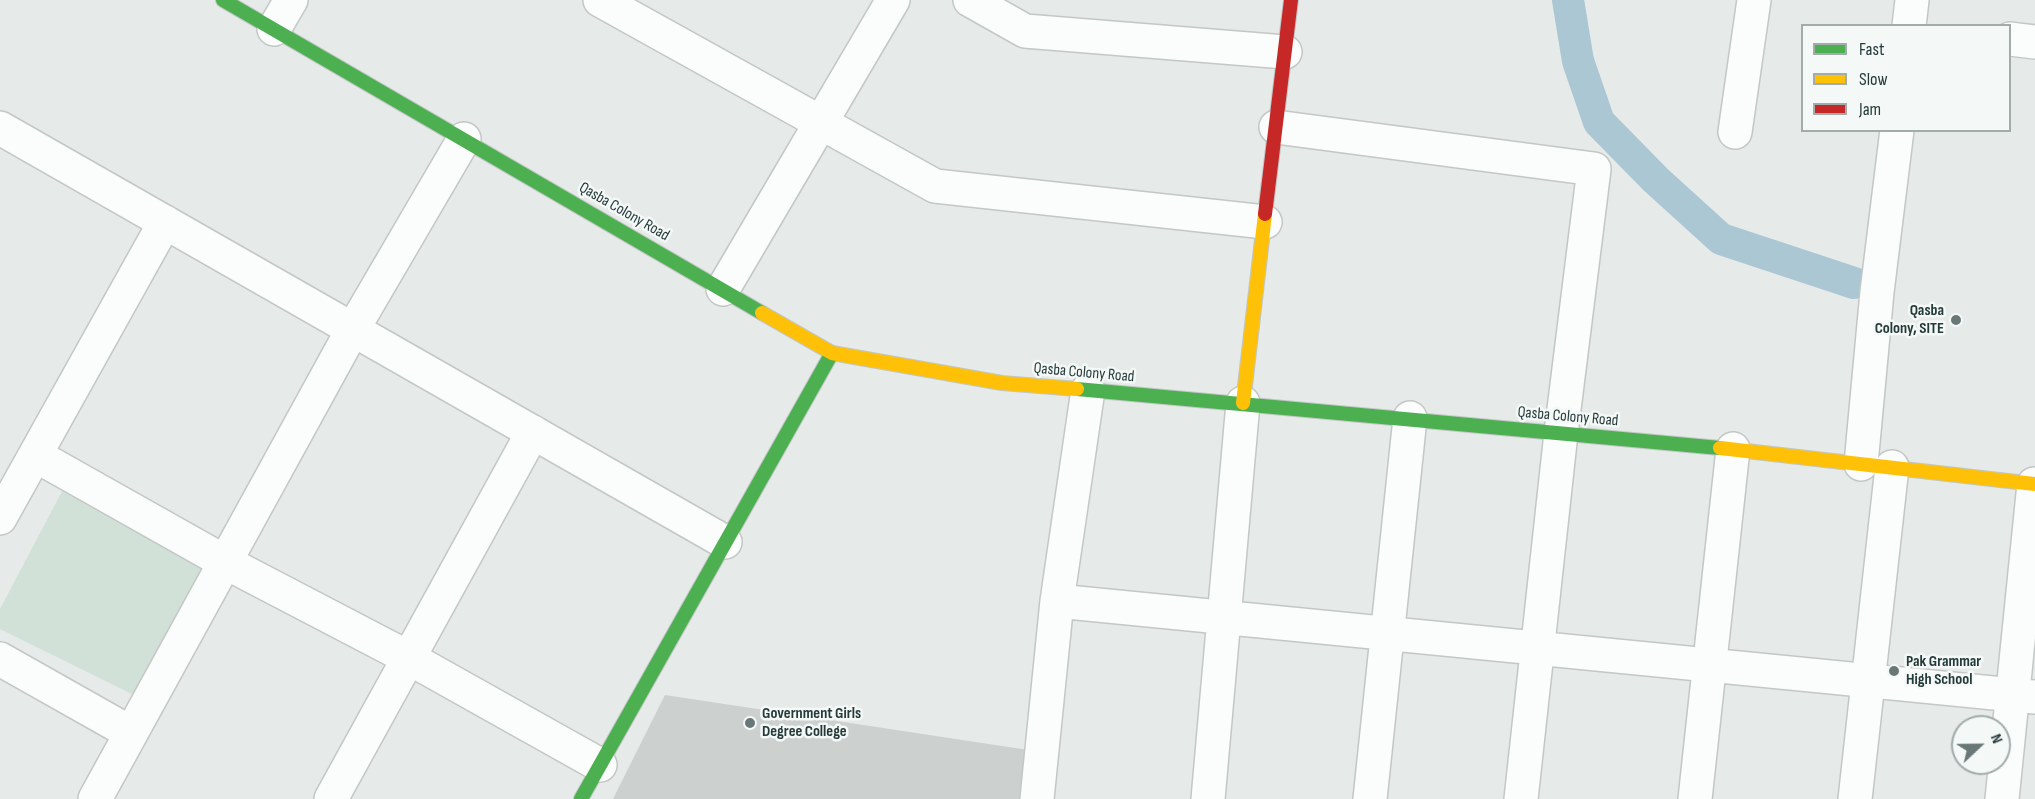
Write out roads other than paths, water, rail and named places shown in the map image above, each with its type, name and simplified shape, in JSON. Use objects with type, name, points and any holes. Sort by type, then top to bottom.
[{"type":"street","name":"Qasba Colony Road","points":[[223,0],[832,353],[1002,383],[1410,418],[1733,449],[2035,484]]},
{"type":"street","points":[[274,29],[291,0]]},
{"type":"street","points":[[600,0],[935,186],[1265,222]]},
{"type":"street","points":[[723,289],[893,0]]},
{"type":"street","points":[[970,0],[1025,31],[1285,52]]},
{"type":"street","points":[[1208,799],[1243,403],[1291,0]]},
{"type":"street","points":[[1735,132],[1754,0]]},
{"type":"street","points":[[1909,24],[1912,0]]},
{"type":"street","points":[[2011,39],[2035,42]]},
{"type":"street","points":[[1276,127],[1594,169],[1561,433],[1521,799]]},
{"type":"street","points":[[0,128],[725,542]]},
{"type":"street","points":[[1855,799],[1868,680],[1876,465],[1877,292],[1897,132]]},
{"type":"street","points":[[95,799],[353,329],[464,139]]},
{"type":"street","points":[[0,518],[165,222]]},
{"type":"street","points":[[581,799],[832,353]]},
{"type":"street","points":[[1037,799],[1057,601],[1088,390]]},
{"type":"street","points":[[1370,799],[1410,418]]},
{"type":"street","points":[[331,799],[533,432]]},
{"type":"street","points":[[1695,799],[1733,449]]},
{"type":"street","points":[[35,455],[225,562],[409,658],[600,765]]},
{"type":"street","points":[[2002,799],[2024,696],[2035,484]]},
{"type":"street","points":[[1057,601],[2024,696]]},
{"type":"street","points":[[0,659],[131,733]]},
{"type":"waterway","points":[[1568,0],[1578,61],[1599,122],[1656,180],[1721,239],[1854,283]]},
{"type":"place","name":"Qasba Colony, SITE","points":[[1956,320]]},
{"type":"place","name":"Pak Grammar High School","points":[[1894,671]]},
{"type":"place","name":"Government Girls Degree College","points":[[750,723]]}]
